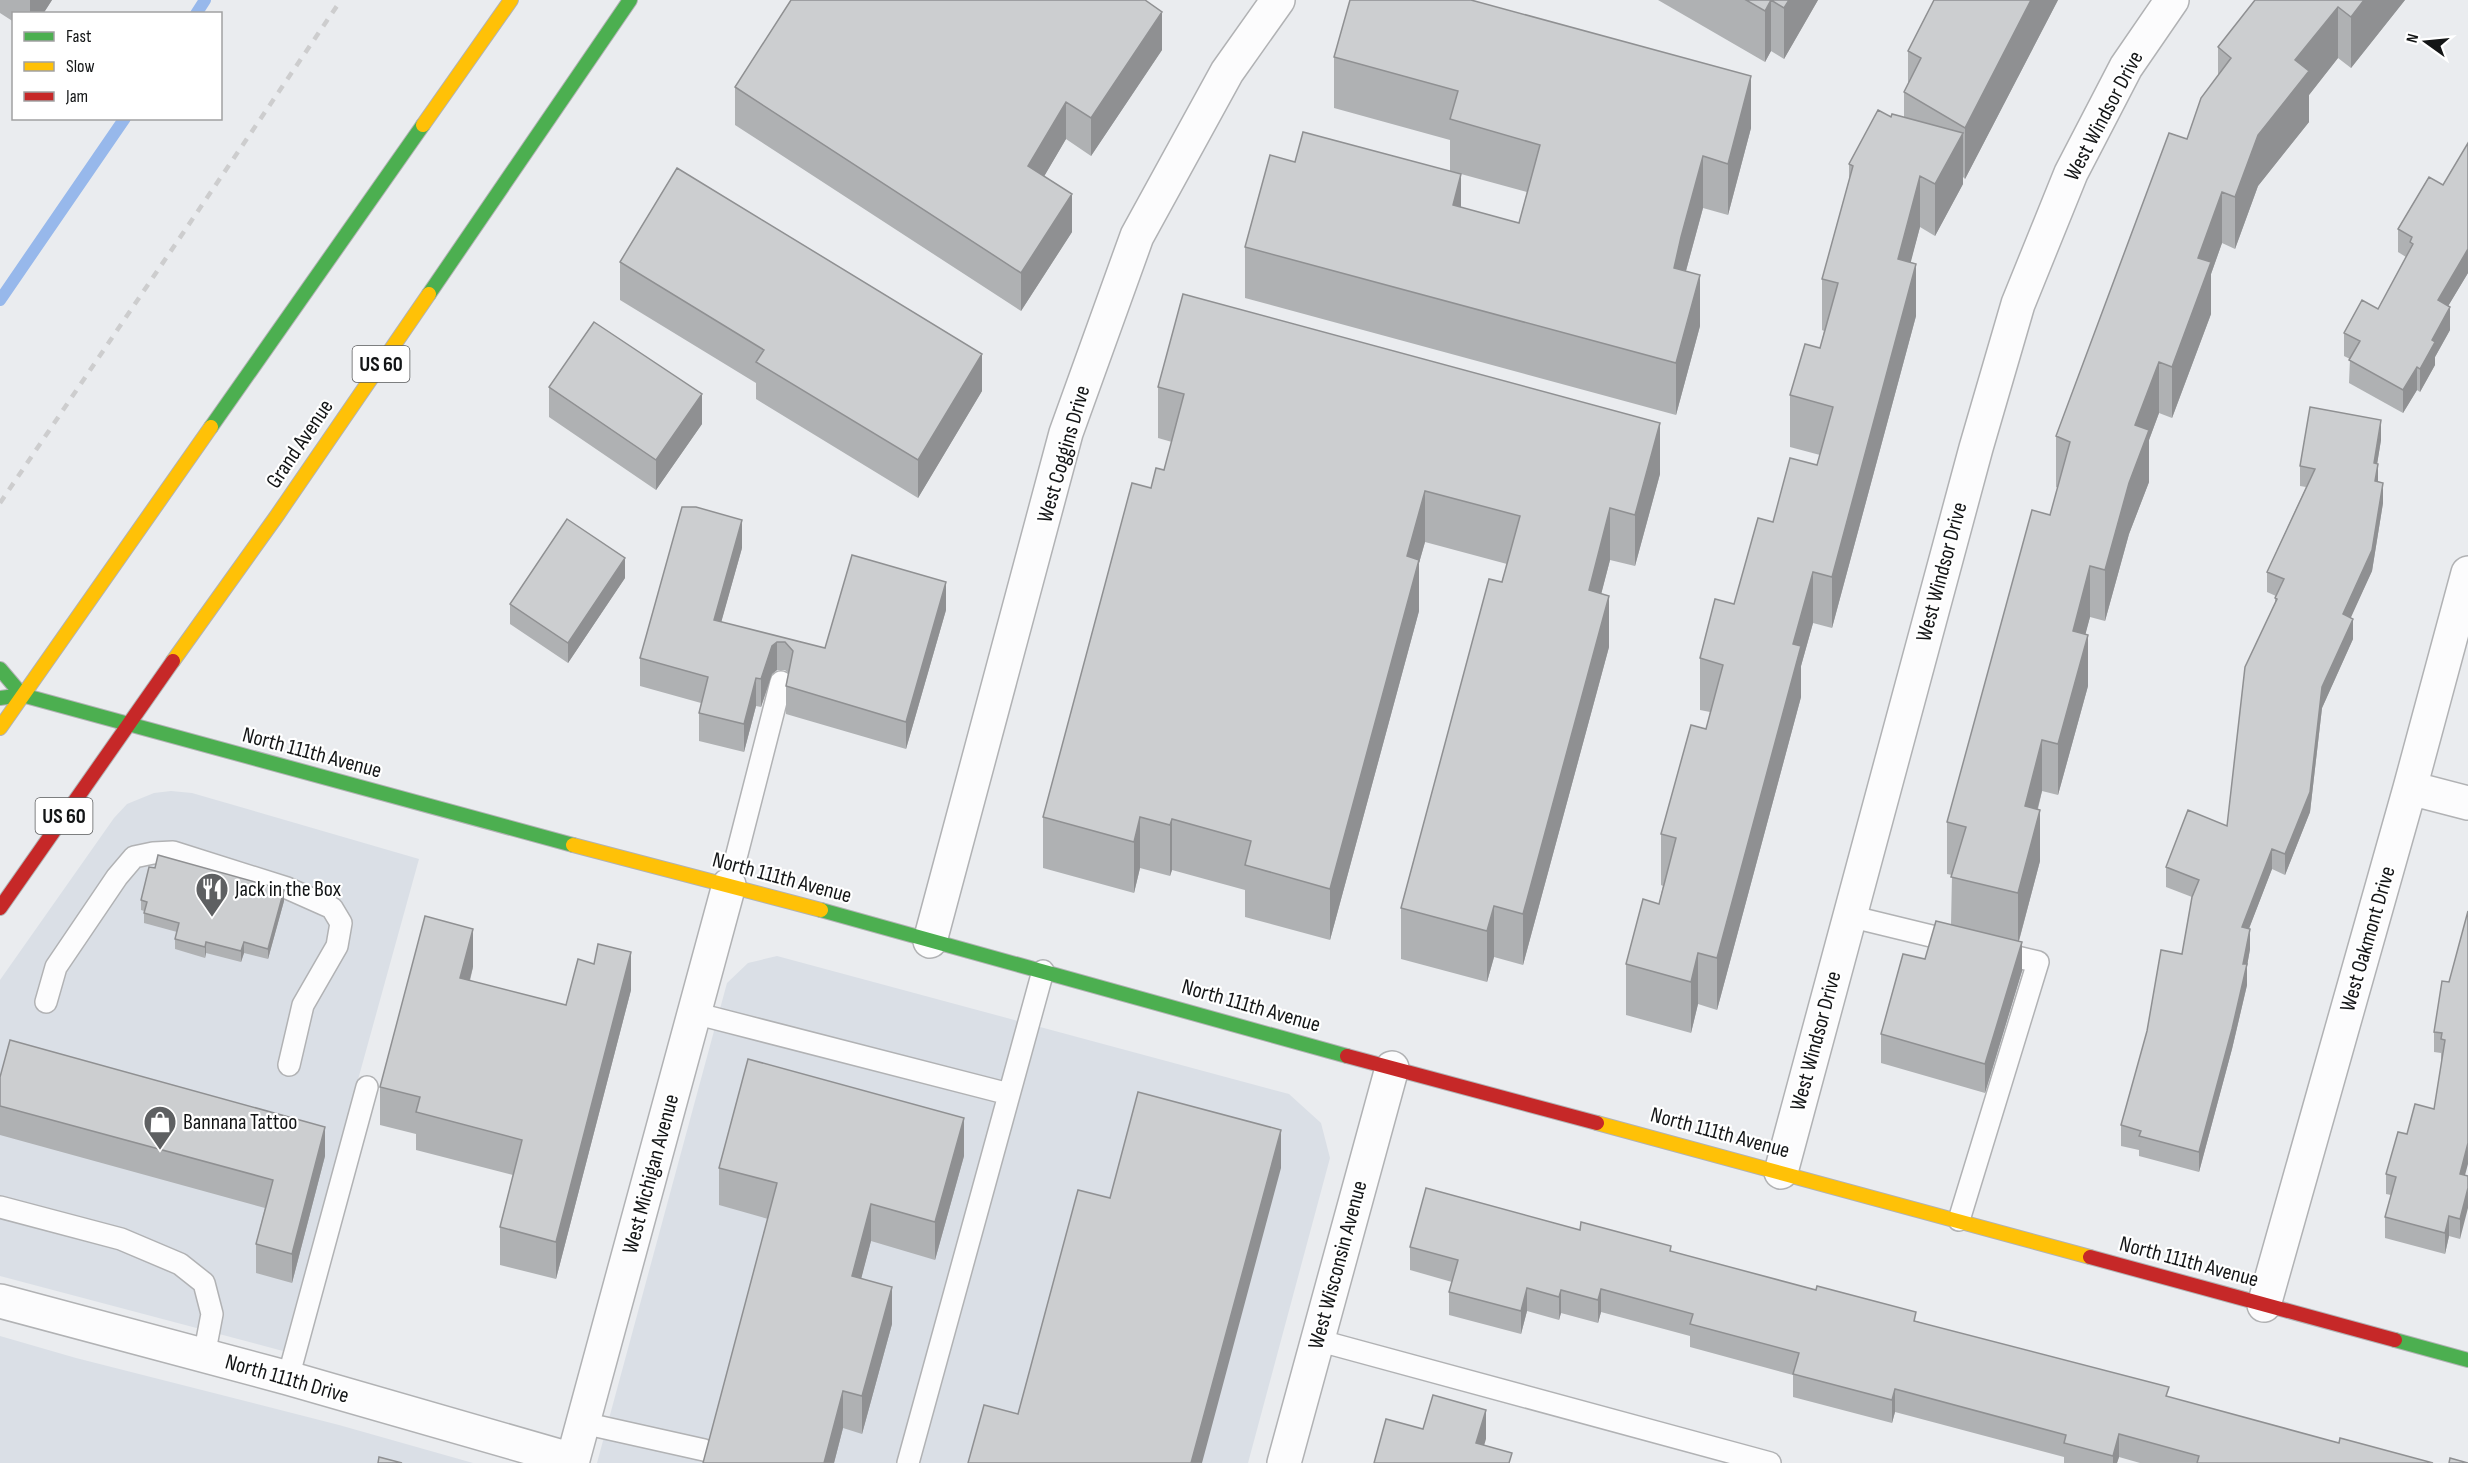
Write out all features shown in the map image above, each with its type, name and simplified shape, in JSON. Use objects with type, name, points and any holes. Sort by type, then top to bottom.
[{"type":"main road","points":[[0,728],[511,0]]},
{"type":"main road","name":"Grand Avenue","points":[[0,908],[276,517],[630,0]]},
{"type":"main road","points":[[0,669],[22,695]]},
{"type":"main road","name":"North 111th Avenue","points":[[0,698],[22,695],[505,827],[729,885],[1392,1068],[1959,1220],[2468,1360]]},
{"type":"street","name":"West Coggins Drive","points":[[930,941],[1066,433],[1137,237],[1227,72],[1278,0]]},
{"type":"street","name":"West Windsor Drive","points":[[1781,1172],[1976,448],[2018,304],[2071,173],[2126,67],[2172,0]]},
{"type":"street","name":"West Oakmont Drive","points":[[2264,1305],[2410,788],[2468,573]]},
{"type":"street","points":[[2410,788],[2468,802]]},
{"type":"street","name":"West Michigan Avenue","points":[[573,1462],[729,885]]},
{"type":"street","name":"West Wisconsin Avenue","points":[[1284,1463],[1392,1068]]},
{"type":"street","name":"North 111th Drive","points":[[0,1301],[288,1378],[573,1462]]},
{"type":"lane","points":[[729,885],[782,682]]},
{"type":"lane","points":[[46,1002],[56,967],[117,877],[134,857],[173,852],[287,888],[332,908],[341,924],[338,946],[303,1005],[289,1065]]},
{"type":"lane","points":[[1849,916],[2038,962],[1959,1220]]},
{"type":"lane","points":[[908,1463],[1043,971]]},
{"type":"lane","points":[[694,1013],[1009,1094]]},
{"type":"lane","points":[[288,1378],[367,1087]]},
{"type":"lane","points":[[0,1207],[120,1239],[180,1264],[204,1283],[212,1314],[204,1356]]},
{"type":"lane","points":[[1317,1340],[1770,1463]]},
{"type":"lane","points":[[583,1423],[705,1450]]},
{"type":"shaded area","points":[[171,791],[192,793],[419,859],[283,1351],[0,1276],[0,980],[114,818],[127,804],[154,793]]},
{"type":"shaded area","points":[[777,956],[1289,1094],[1321,1123],[1330,1158],[1248,1463],[597,1463],[727,983],[748,963]]},
{"type":"shaded area","points":[[0,1336],[76,1358],[339,1425],[473,1463],[0,1463]]},
{"type":"building","points":[[791,0],[1145,0],[1162,12],[1091,118],[1066,102],[1028,166],[1072,194],[1021,273],[735,87]]},
{"type":"building","points":[[1350,0],[1471,0],[1751,76],[1728,164],[1703,156],[1681,237],[1674,268],[1700,275],[1676,363],[1245,247],[1270,155],[1295,162],[1303,132],[1461,174],[1453,205],[1519,223],[1540,145],[1450,119],[1458,91],[1334,57]]},
{"type":"building","points":[[1746,0],[1771,0],[1765,11]]},
{"type":"building","points":[[1771,0],[1789,0],[1784,8]]},
{"type":"building","points":[[1934,0],[2031,0],[1965,128],[1904,92],[1921,58],[1908,51]]},
{"type":"building","points":[[2255,0],[2364,0],[2351,17],[2338,7],[2295,60],[2309,71],[2258,135],[2235,197],[2222,192],[2198,258],[2211,262],[2172,367],[2159,362],[2135,425],[2149,430],[2129,483],[2105,570],[2090,566],[2073,631],[2088,635],[2058,744],[2042,740],[2025,806],[2040,810],[2018,893],[1951,877],[1966,827],[1947,822],[2032,510],[2050,515],[2070,442],[2056,436],[2169,133],[2187,139],[2201,98],[2231,58],[2218,47]]},
{"type":"building","points":[[1878,110],[1891,117],[1892,114],[1963,133],[1935,184],[1920,176],[1898,259],[1916,264],[1832,577],[1813,572],[1793,644],[1801,646],[1717,958],[1698,953],[1691,982],[1626,964],[1643,899],[1659,904],[1676,838],[1661,834],[1691,725],[1706,729],[1723,665],[1700,658],[1715,599],[1734,604],[1758,518],[1773,522],[1790,458],[1817,465],[1833,407],[1790,395],[1805,344],[1820,348],[1838,283],[1822,279],[1853,166],[1849,164]]},
{"type":"building","points":[[2468,143],[2468,249],[2438,300],[2450,307],[2432,340],[2435,342],[2420,369],[2417,367],[2403,390],[2349,360],[2360,341],[2344,333],[2362,300],[2378,309],[2413,244],[2410,242],[2412,237],[2398,229],[2429,177],[2443,185]]},
{"type":"building","points":[[677,168],[982,354],[918,460],[756,362],[764,350],[620,262]]},
{"type":"building","points":[[1183,294],[1660,423],[1635,515],[1610,508],[1589,590],[1609,596],[1523,914],[1494,906],[1487,931],[1401,908],[1489,579],[1502,582],[1520,516],[1425,491],[1407,556],[1419,560],[1330,889],[1245,865],[1251,841],[1172,819],[1170,825],[1140,817],[1134,842],[1043,817],[1132,483],[1151,488],[1156,468],[1164,470],[1184,394],[1158,387]]},
{"type":"building","points":[[594,322],[702,394],[656,460],[549,387]]},
{"type":"building","points":[[2310,407],[2381,420],[2374,463],[2378,464],[2375,481],[2383,483],[2372,550],[2343,614],[2353,619],[2322,687],[2310,792],[2285,854],[2272,849],[2242,927],[2250,929],[2243,964],[2247,964],[2199,1152],[2139,1136],[2141,1131],[2121,1125],[2147,1031],[2161,950],[2182,954],[2192,897],[2199,880],[2166,867],[2188,810],[2227,826],[2245,667],[2284,579],[2267,572],[2315,469],[2300,466]]},
{"type":"building","points":[[682,507],[696,507],[742,520],[714,620],[825,648],[852,555],[946,582],[906,722],[786,686],[793,651],[785,642],[777,642],[772,646],[761,679],[756,678],[744,724],[699,713],[708,677],[640,658]]},
{"type":"building","points":[[567,519],[625,558],[568,643],[510,604]]},
{"type":"building","name":"Jack in the Box","points":[[158,855],[284,890],[268,949],[244,942],[241,951],[206,942],[205,947],[175,939],[179,923],[144,913],[147,902],[141,900],[149,867],[155,868]]},
{"type":"building","points":[[2468,911],[2468,1143],[2460,1174],[2468,1176],[2468,1188],[2460,1219],[2449,1216],[2445,1233],[2385,1217],[2396,1177],[2386,1174],[2398,1132],[2407,1134],[2415,1104],[2434,1109],[2445,1040],[2441,1039],[2442,1033],[2434,1032],[2442,981],[2449,982]]},
{"type":"building","points":[[425,916],[473,929],[460,978],[566,1005],[578,959],[594,964],[598,944],[631,952],[556,1242],[500,1227],[522,1140],[416,1112],[420,1097],[380,1087]]},
{"type":"building","points":[[1936,921],[2022,942],[1985,1064],[1881,1034],[1903,954],[1925,959]]},
{"type":"building","points":[[10,1040],[325,1127],[292,1254],[256,1244],[273,1180],[0,1106],[0,1077]]},
{"type":"building","points":[[748,1059],[964,1118],[935,1222],[871,1204],[852,1276],[892,1287],[862,1396],[843,1391],[824,1463],[703,1463],[777,1183],[719,1168]]},
{"type":"building","points":[[1138,1092],[1281,1130],[1191,1463],[968,1463],[984,1405],[1018,1414],[1078,1190],[1110,1198]]},
{"type":"building","points":[[1426,1188],[1580,1230],[1581,1222],[1671,1246],[1670,1251],[1816,1290],[1817,1286],[1916,1312],[1914,1321],[2169,1387],[2166,1396],[2339,1443],[2340,1438],[2433,1463],[2197,1463],[2199,1456],[2119,1434],[2113,1456],[2064,1443],[2066,1435],[1895,1389],[1892,1400],[1793,1374],[1799,1353],[1690,1324],[1693,1314],[1601,1289],[1598,1300],[1561,1290],[1559,1297],[1527,1288],[1521,1311],[1449,1292],[1458,1260],[1410,1247]]},
{"type":"building","points":[[1433,1395],[1486,1410],[1476,1443],[1512,1453],[1509,1463],[1374,1463],[1386,1419],[1423,1429]]},
{"type":"building","points":[[379,1457],[402,1463],[378,1463]]},
{"type":"building","points":[[2450,1458],[2468,1463],[2449,1463]]},
{"type":"waterway","points":[[197,12],[205,0]]},
{"type":"waterway","points":[[0,300],[124,120]]},
{"type":"railway","points":[[0,503],[341,0]]},
{"type":"traffic: fast","points":[[429,294],[630,0]]},
{"type":"traffic: fast","points":[[211,427],[423,125]]},
{"type":"traffic: fast","points":[[0,669],[22,695]]},
{"type":"traffic: fast","points":[[0,698],[22,695],[573,845]]},
{"type":"traffic: fast","points":[[821,910],[1347,1056]]},
{"type":"traffic: fast","points":[[2395,1340],[2468,1360]]},
{"type":"traffic: slow","points":[[423,125],[511,0]]},
{"type":"traffic: slow","points":[[173,661],[276,517],[429,294]]},
{"type":"traffic: slow","points":[[0,728],[211,427]]},
{"type":"traffic: slow","points":[[573,845],[821,910]]},
{"type":"traffic: slow","points":[[1597,1123],[2090,1257]]},
{"type":"traffic: jam","points":[[0,908],[173,661]]},
{"type":"traffic: jam","points":[[1347,1056],[1597,1123]]},
{"type":"traffic: jam","points":[[2090,1257],[2395,1340]]},
{"type":"place","name":"Jack in the Box","points":[[212,918]]},
{"type":"place","name":"Bannana Tattoo","points":[[160,1151]]}]
